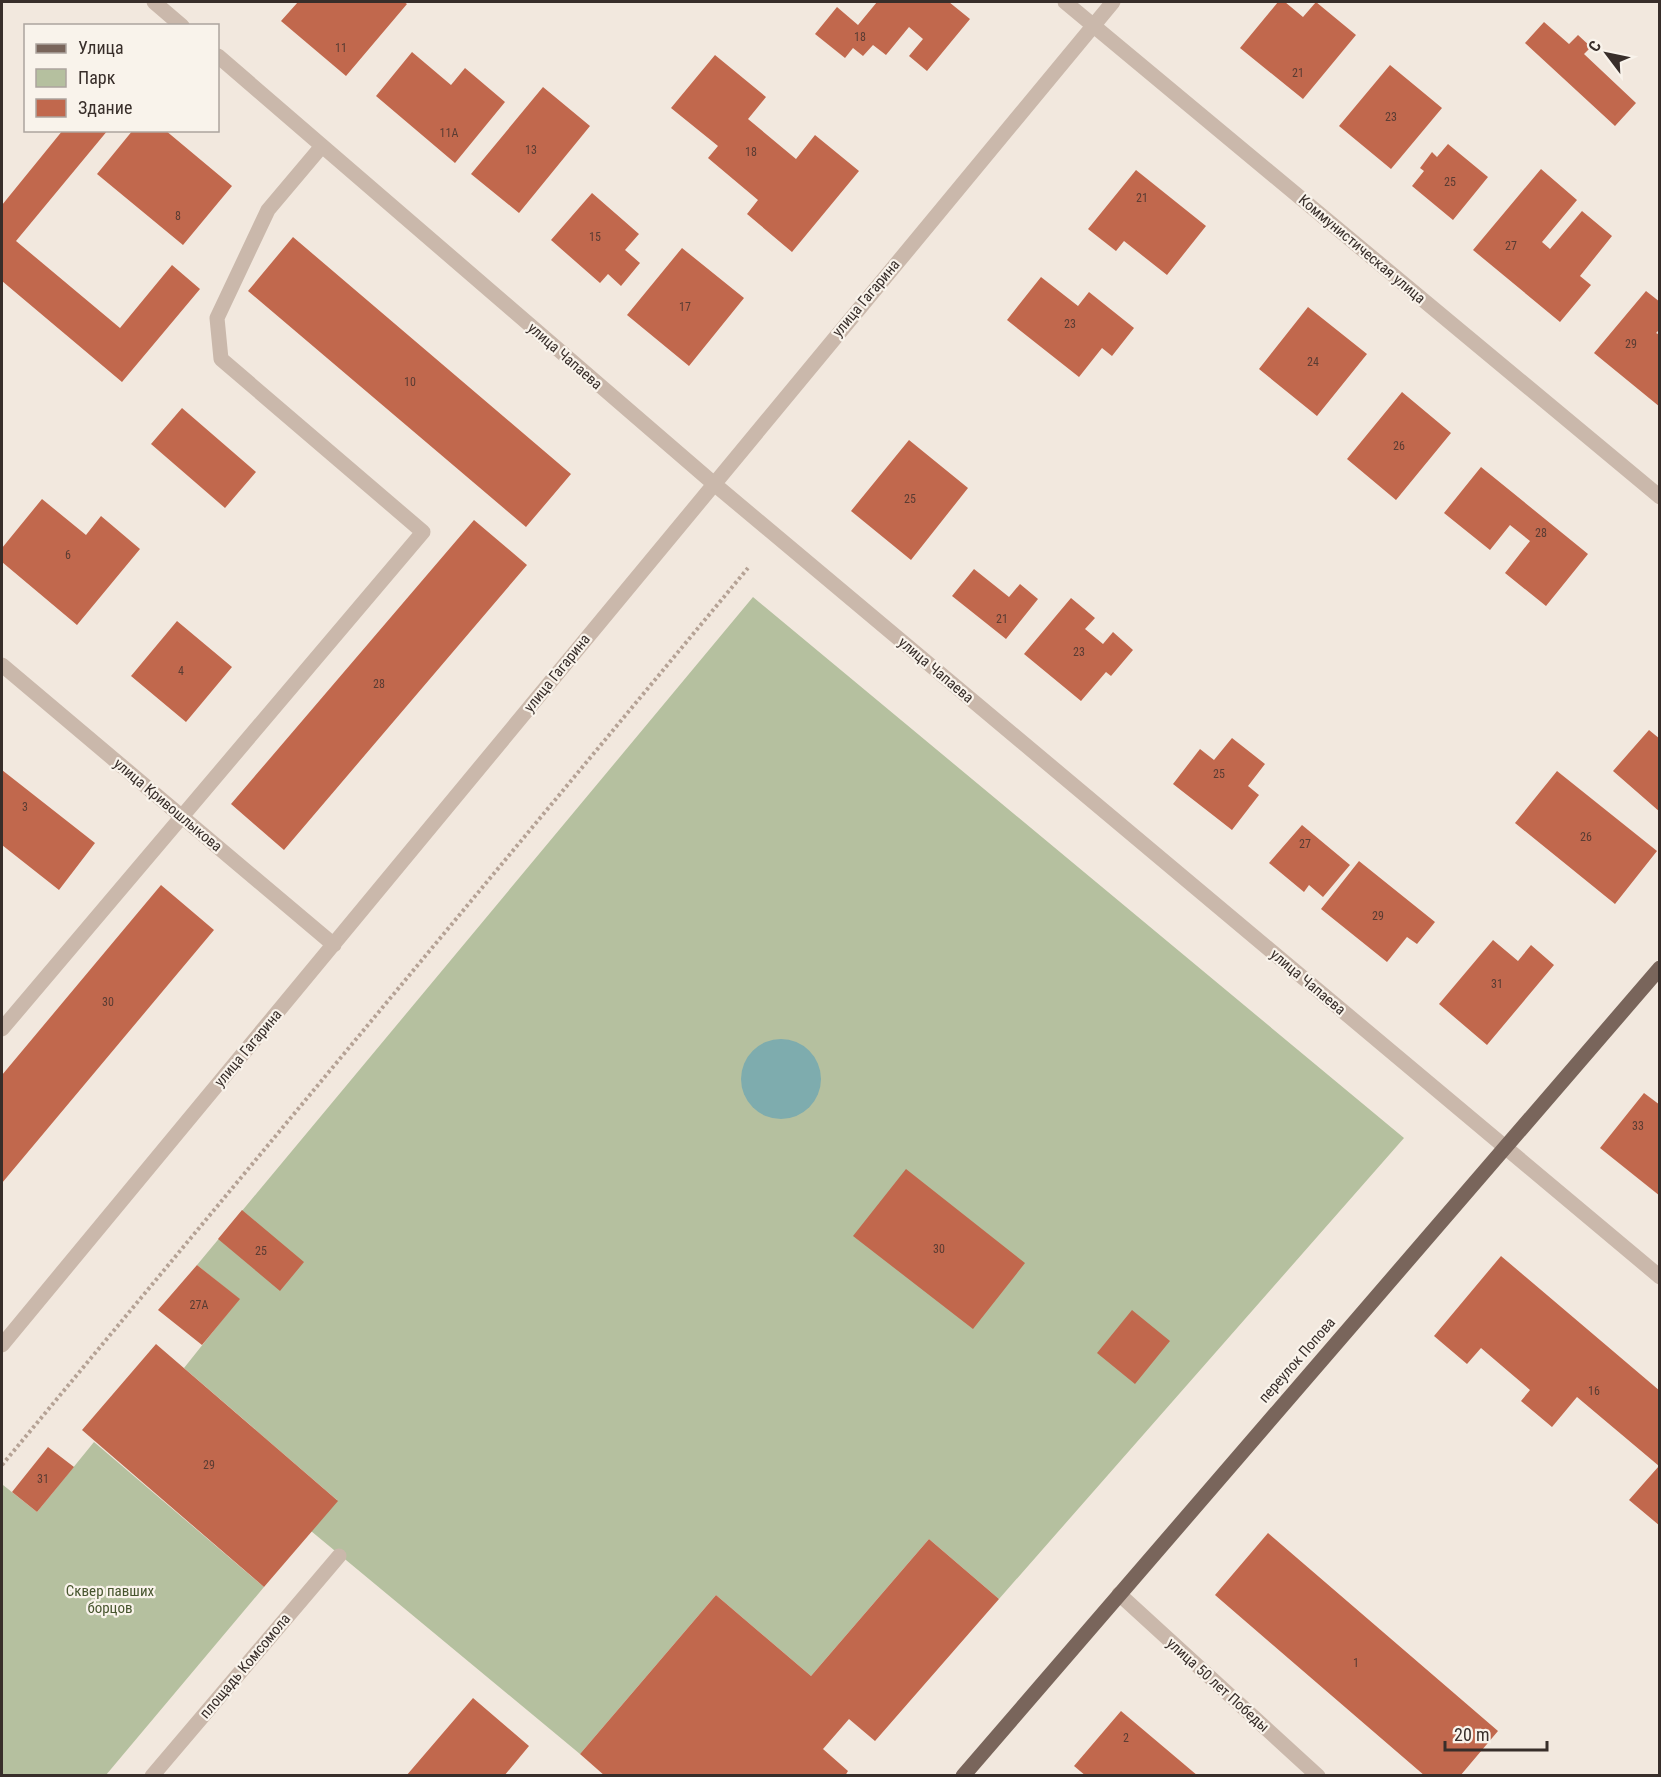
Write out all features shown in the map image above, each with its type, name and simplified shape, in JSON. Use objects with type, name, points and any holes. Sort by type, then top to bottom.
[{"type":"main road","name":"переулок Попова","points":[[963,1776],[1659,968]]},
{"type":"street","points":[[154,2],[180,24]]},
{"type":"street","name":"Коммунистическая улица","points":[[1065,2],[1659,497]]},
{"type":"street","name":"улица Гагарина","points":[[2,1345],[1113,2]]},
{"type":"street","name":"улица Чапаева","points":[[219,57],[713,483],[1659,1277]]},
{"type":"street","points":[[2,1029],[423,532],[221,359],[218,318],[268,210],[322,146]]},
{"type":"street","name":"улица Кривошлыкова","points":[[2,665],[334,945]]},
{"type":"street","name":"площадь Комсомола","points":[[152,1776],[339,1556]]},
{"type":"street","name":"улица 50 лет Победы","points":[[1119,1594],[1318,1776]]},
{"type":"path","points":[[2,1465],[748,568]]},
{"type":"green space","points":[[753,597],[1404,1138],[999,1599],[929,1539],[811,1676],[716,1595],[580,1754],[311,1531],[337,1500],[184,1368],[239,1299],[197,1265]]},
{"type":"green space","name":"Сквер павших борцов","points":[[94,1442],[264,1587],[106,1775],[2,1776],[2,1487],[3,1485],[37,1512]]},
{"type":"water","points":[[773,1039],[789,1039],[810,1050],[821,1071],[821,1087],[810,1108],[789,1119],[773,1119],[759,1113],[747,1101],[741,1087],[741,1071],[747,1057],[759,1045]]},
{"type":"building","points":[[298,2],[404,2],[407,4],[346,76],[281,21]]},
{"type":"building","points":[[877,2],[949,2],[970,19],[927,71],[909,56],[923,39],[909,27],[886,55],[873,45],[863,56],[853,48],[845,58],[815,34],[837,7],[858,25]]},
{"type":"building","points":[[1278,2],[1285,2],[1303,17],[1316,2],[1356,35],[1303,99],[1240,48]]},
{"type":"building","points":[[1544,22],[1569,44],[1578,35],[1591,47],[1584,54],[1636,103],[1615,126],[1525,43]]},
{"type":"building","points":[[412,52],[451,85],[465,68],[505,102],[455,163],[376,96]]},
{"type":"building","points":[[715,55],[766,97],[748,119],[796,159],[815,135],[859,171],[792,252],[747,214],[758,200],[708,158],[718,146],[671,108]]},
{"type":"building","points":[[1390,65],[1442,108],[1391,169],[1339,126]]},
{"type":"building","points":[[543,87],[590,126],[519,213],[471,174]]},
{"type":"building","points":[[61,132],[106,132],[16,241],[120,328],[172,265],[200,289],[122,382],[2,281],[2,205]]},
{"type":"building","points":[[131,132],[167,132],[232,186],[183,245],[97,174]]},
{"type":"building","points":[[1448,144],[1488,177],[1453,220],[1412,186],[1424,171],[1420,168],[1432,152],[1437,157]]},
{"type":"building","points":[[1541,169],[1577,200],[1542,242],[1550,249],[1582,211],[1612,236],[1580,276],[1591,285],[1560,322],[1473,250]]},
{"type":"building","points":[[1136,170],[1206,226],[1167,275],[1124,241],[1116,251],[1088,229]]},
{"type":"building","points":[[592,193],[639,234],[625,250],[640,263],[621,286],[608,274],[600,283],[551,240]]},
{"type":"building","points":[[293,237],[571,474],[526,527],[248,291]]},
{"type":"building","points":[[682,248],[744,298],[689,366],[627,315]]},
{"type":"building","points":[[1041,277],[1078,306],[1089,292],[1134,328],[1112,356],[1102,348],[1079,377],[1007,320]]},
{"type":"building","points":[[1646,291],[1660,302],[1660,329],[1656,333],[1660,335],[1660,407],[1594,353]]},
{"type":"building","points":[[1308,307],[1367,354],[1317,416],[1259,369]]},
{"type":"building","points":[[1402,392],[1451,433],[1396,500],[1347,459]]},
{"type":"building","points":[[182,408],[256,472],[225,508],[151,444]]},
{"type":"building","points":[[909,440],[968,488],[911,560],[851,511]]},
{"type":"building","points":[[1481,467],[1588,554],[1546,606],[1505,573],[1530,541],[1510,525],[1490,550],[1444,513]]},
{"type":"building","points":[[42,499],[86,535],[101,516],[140,549],[77,625],[2,562],[2,548]]},
{"type":"building","points":[[474,520],[527,565],[284,850],[231,804]]},
{"type":"building","points":[[974,569],[1009,597],[1020,584],[1038,599],[1006,639],[952,596]]},
{"type":"building","points":[[1071,598],[1095,618],[1085,629],[1103,644],[1113,632],[1133,650],[1111,676],[1106,672],[1081,701],[1024,654]]},
{"type":"building","points":[[177,621],[232,667],[186,722],[131,676]]},
{"type":"building","points":[[1649,730],[1660,739],[1660,812],[1613,771]]},
{"type":"building","points":[[1232,738],[1265,764],[1248,786],[1259,795],[1232,830],[1173,784],[1200,749],[1214,760]]},
{"type":"building","points":[[2,770],[95,843],[59,890],[2,845]]},
{"type":"building","points":[[1557,771],[1657,851],[1615,904],[1515,823]]},
{"type":"building","points":[[1302,825],[1350,865],[1323,897],[1309,885],[1304,892],[1269,863]]},
{"type":"building","points":[[1359,861],[1435,922],[1417,944],[1407,937],[1387,962],[1321,909]]},
{"type":"building","points":[[161,885],[214,930],[2,1183],[2,1075]]},
{"type":"building","points":[[1493,940],[1518,961],[1531,945],[1554,965],[1487,1045],[1439,1004]]},
{"type":"building","points":[[1644,1093],[1660,1105],[1660,1196],[1600,1148]]},
{"type":"building","points":[[906,1169],[1025,1263],[973,1329],[853,1236]]},
{"type":"building","points":[[242,1210],[304,1262],[280,1291],[218,1239]]},
{"type":"building","points":[[1501,1256],[1660,1391],[1660,1526],[1629,1500],[1659,1466],[1577,1397],[1552,1427],[1521,1401],[1530,1390],[1481,1348],[1467,1364],[1434,1336]]},
{"type":"building","points":[[197,1265],[240,1299],[202,1345],[158,1310]]},
{"type":"building","points":[[1132,1310],[1170,1341],[1135,1384],[1097,1353]]},
{"type":"building","points":[[156,1344],[338,1501],[264,1587],[82,1430]]},
{"type":"building","points":[[48,1447],[74,1467],[37,1512],[12,1492]]},
{"type":"building","points":[[1268,1533],[1498,1731],[1460,1776],[1425,1776],[1215,1595]]},
{"type":"building","points":[[929,1539],[999,1599],[875,1741],[849,1719],[823,1749],[848,1771],[845,1776],[605,1776],[580,1754],[716,1595],[811,1676]]},
{"type":"building","points":[[473,1698],[529,1746],[504,1776],[406,1776]]},
{"type":"building","points":[[1121,1711],[1198,1776],[1086,1776],[1074,1766]]}]
